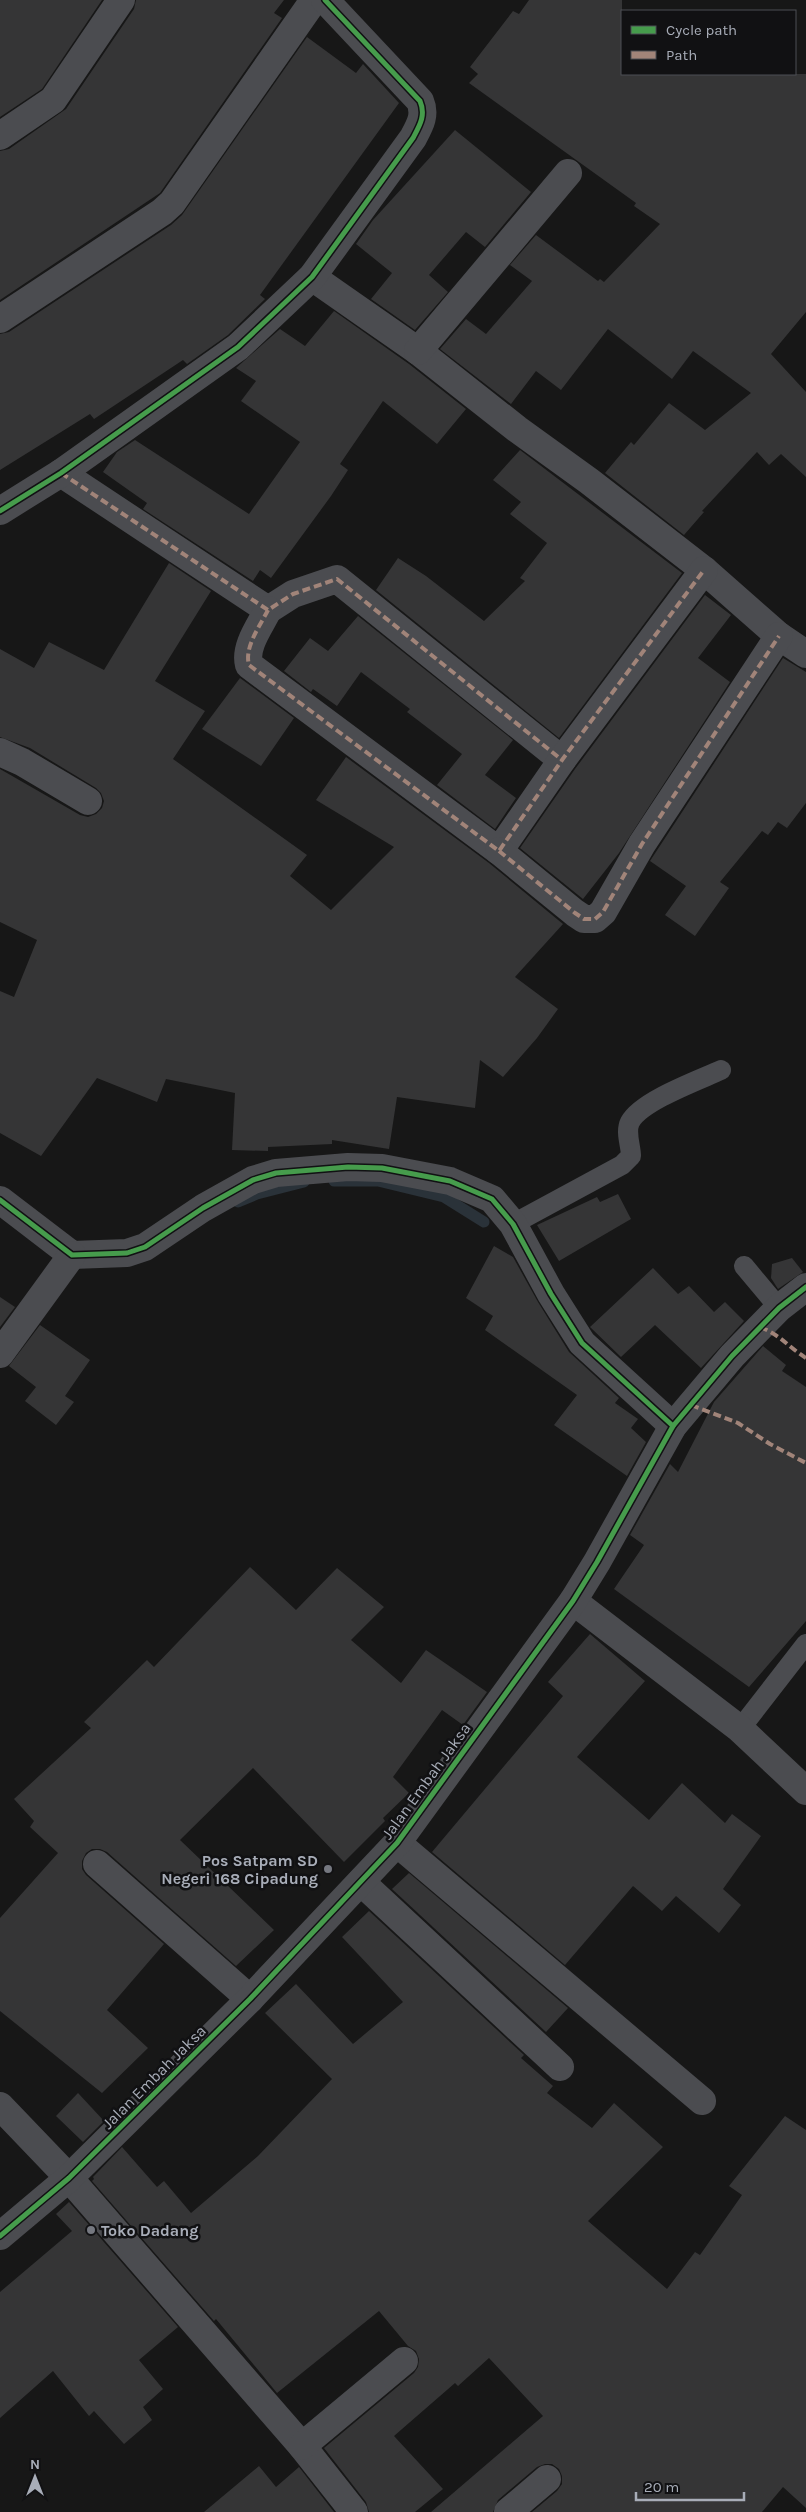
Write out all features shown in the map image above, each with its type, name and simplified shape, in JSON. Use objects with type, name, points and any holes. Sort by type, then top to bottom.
[{"type":"street","points":[[0,136],[53,100],[121,0]]},
{"type":"street","points":[[0,319],[162,212],[172,203],[314,0]]},
{"type":"street","points":[[0,511],[61,473],[238,347],[312,277],[413,138],[422,122],[423,112],[420,101],[325,0]]},
{"type":"street","points":[[418,351],[568,173]]},
{"type":"street","points":[[312,277],[418,351],[704,570],[779,636],[806,654]]},
{"type":"street","points":[[61,473],[268,610]]},
{"type":"street","points":[[499,851],[562,760],[704,570]]},
{"type":"street","points":[[562,760],[337,579],[293,594],[268,610],[248,648],[247,657],[249,665],[499,851],[575,913],[584,919],[595,919],[603,912],[642,844],[779,636]]},
{"type":"street","points":[[0,752],[22,762],[88,801]]},
{"type":"street","points":[[0,1200],[72,1255],[126,1253],[145,1247],[203,1208],[253,1180],[276,1173],[348,1167],[382,1168],[465,1186],[488,1196],[513,1224],[551,1294],[582,1343],[673,1426]]},
{"type":"street","points":[[0,1354],[72,1255]]},
{"type":"street","name":"Jalan Embah Jaksa","points":[[0,2236],[69,2178],[250,2000],[397,1843],[573,1600],[597,1562],[673,1426],[732,1356],[779,1308],[806,1287]]},
{"type":"street","points":[[573,1600],[740,1728],[806,1791]]},
{"type":"street","points":[[397,1843],[702,2101]]},
{"type":"street","points":[[97,1864],[250,2000]]},
{"type":"street","points":[[361,1882],[560,2067]]},
{"type":"street","points":[[0,2106],[69,2178],[302,2446],[354,2512]]},
{"type":"street","points":[[302,2446],[404,2361]]},
{"type":"street","points":[[508,2512],[547,2479]]},
{"type":"lane","points":[[513,1224],[622,1165],[630,1156],[628,1128],[634,1116],[656,1100],[721,1070]]},
{"type":"lane","points":[[744,1266],[779,1308]]},
{"type":"lane","points":[[740,1728],[806,1644]]},
{"type":"building","points":[[0,0],[102,0],[42,89],[0,117]]},
{"type":"building","points":[[136,0],[284,0],[274,13],[282,18],[160,193],[0,300],[0,151],[9,149],[66,109],[134,9]]},
{"type":"building","points":[[529,0],[622,0],[621,75],[806,74],[806,312],[771,354],[806,392],[806,477],[781,454],[769,465],[757,452],[702,511],[704,512],[684,535],[605,473],[631,442],[634,445],[669,403],[705,430],[751,393],[693,351],[672,379],[608,329],[561,390],[536,371],[511,404],[440,349],[466,319],[486,334],[532,281],[510,265],[536,235],[598,281],[600,279],[604,282],[660,224],[634,206],[636,203],[469,83],[478,74],[470,67],[513,11],[519,14]]},
{"type":"building","points":[[307,37],[356,73],[363,64],[399,103],[260,295],[265,299],[228,335],[187,364],[183,360],[94,419],[90,414],[0,470],[0,334],[9,332],[171,225],[182,215]]},
{"type":"building","points":[[455,130],[531,192],[485,247],[466,232],[429,275],[448,292],[415,330],[371,299],[392,273],[356,244],[373,220]]},
{"type":"building","points":[[334,311],[409,364],[466,409],[437,444],[383,401],[340,464],[348,470],[331,496],[271,578],[260,570],[253,581],[143,509],[147,503],[103,472],[117,452],[135,440],[249,514],[300,442],[241,401],[256,381],[236,368],[280,329],[305,346]]},
{"type":"building","points":[[520,450],[682,573],[559,738],[376,590],[398,558],[426,576],[484,621],[525,581],[520,578],[547,543],[510,514],[521,502],[493,480]]},
{"type":"building","points":[[169,563],[211,591],[155,681],[205,711],[173,759],[307,855],[290,876],[331,910],[394,847],[316,800],[346,757],[489,863],[563,924],[515,977],[558,1009],[537,1038],[503,1077],[480,1060],[475,1108],[397,1097],[389,1149],[332,1140],[332,1144],[268,1147],[268,1151],[232,1150],[235,1093],[166,1079],[157,1102],[97,1078],[41,1156],[0,1133],[0,991],[14,997],[37,940],[0,922],[0,769],[80,815],[88,817],[96,814],[102,808],[104,801],[101,793],[96,788],[30,748],[0,737],[0,649],[34,668],[49,642],[104,670]]},
{"type":"building","points":[[705,595],[731,615],[698,658],[730,682],[619,853],[583,899],[520,848],[575,769]]},
{"type":"building","points":[[358,616],[513,740],[485,775],[516,798],[495,829],[437,785],[462,754],[407,712],[410,709],[361,672],[337,706],[313,689],[311,692],[284,671],[310,638],[328,651]]},
{"type":"building","points":[[783,658],[806,672],[806,803],[787,828],[778,822],[768,835],[762,831],[720,882],[729,888],[695,936],[665,915],[686,886],[650,861]]},
{"type":"building","points":[[240,678],[294,718],[261,766],[202,729]]},
{"type":"building","points":[[618,1194],[631,1219],[559,1261],[537,1225],[597,1197],[600,1202]]},
{"type":"building","points":[[494,1246],[513,1257],[569,1352],[619,1398],[615,1403],[638,1419],[631,1428],[646,1442],[627,1476],[554,1425],[577,1395],[485,1330],[493,1316],[466,1298]]},
{"type":"building","points":[[792,1258],[803,1272],[778,1289],[771,1278],[772,1264]]},
{"type":"building","points":[[653,1268],[678,1294],[689,1286],[714,1312],[725,1302],[744,1321],[701,1368],[655,1325],[621,1357],[590,1327]]},
{"type":"building","points":[[0,1297],[15,1307],[0,1327]]},
{"type":"building","points":[[40,1325],[90,1360],[65,1396],[74,1402],[56,1425],[25,1401],[36,1387],[9,1366]]},
{"type":"building","points":[[763,1346],[786,1365],[782,1371],[806,1387],[806,1621],[749,1687],[614,1589],[644,1545],[630,1535],[670,1464],[678,1472],[714,1402]]},
{"type":"building","points":[[250,1567],[296,1610],[337,1568],[384,1607],[351,1640],[401,1683],[426,1650],[487,1692],[463,1725],[442,1710],[393,1777],[409,1793],[383,1818],[385,1821],[344,1862],[253,1768],[180,1840],[274,1930],[236,1966],[107,1852],[100,1849],[92,1849],[86,1853],[82,1861],[82,1869],[86,1875],[164,1944],[107,2010],[148,2048],[102,2093],[0,2011],[0,1918],[58,1853],[30,1827],[34,1821],[14,1799],[91,1728],[84,1722],[147,1660],[154,1667]]},
{"type":"building","points":[[590,1634],[645,1681],[577,1757],[649,1820],[682,1783],[725,1823],[732,1814],[761,1836],[723,1889],[741,1905],[719,1933],[676,1896],[662,1911],[633,1886],[565,1965],[432,1852],[563,1696],[548,1682]]},
{"type":"building","points":[[409,1873],[568,2008],[546,2032],[392,1889]]},
{"type":"building","points":[[369,1911],[524,2055],[521,2058],[553,2086],[547,2093],[592,2128],[614,2103],[663,2147],[588,2221],[667,2289],[695,2252],[700,2255],[742,2195],[729,2186],[785,2116],[806,2130],[806,2508],[783,2487],[762,2512],[532,2512],[557,2491],[562,2484],[562,2476],[559,2469],[552,2464],[545,2464],[537,2467],[498,2500],[493,2512],[431,2512],[543,2416],[489,2358],[458,2386],[455,2383],[394,2436],[443,2489],[415,2512],[369,2512],[366,2502],[324,2448],[414,2373],[418,2367],[419,2359],[416,2351],[408,2346],[379,2311],[277,2393],[216,2319],[214,2321],[92,2181],[93,2177],[122,2147],[157,2187],[164,2181],[191,2213],[258,2156],[332,2079],[265,2013],[296,1984],[353,2044],[403,2002],[342,1937]]},
{"type":"building","points":[[78,2093],[104,2121],[83,2142],[56,2116]]},
{"type":"building","points":[[69,2202],[178,2327],[139,2360],[163,2389],[143,2407],[152,2420],[124,2444],[94,2411],[89,2416],[53,2371],[0,2418],[0,2292],[72,2231],[56,2214]]},
{"type":"building","points":[[259,2466],[276,2487],[299,2467],[334,2512],[204,2512]]},
{"type":"waterway","points":[[334,1181],[378,1181],[444,1197],[484,1222]]},
{"type":"waterway","points":[[238,1202],[257,1194],[304,1182]]},
{"type":"marked path","points":[[61,473],[268,610],[293,594],[337,579],[562,760]]},
{"type":"marked path","points":[[268,610],[251,644],[248,658],[249,665],[499,851],[562,760],[704,570]]},
{"type":"marked path","points":[[499,851],[575,913],[584,919],[595,919],[603,912],[642,844],[779,636]]},
{"type":"marked path","points":[[760,1327],[768,1330],[806,1358]]},
{"type":"marked path","points":[[691,1405],[738,1423],[770,1444],[806,1463]]},
{"type":"cycle path","points":[[0,511],[61,473],[238,347],[312,277],[413,138],[422,115],[420,101],[325,0]]},
{"type":"cycle path","points":[[0,1200],[72,1255],[127,1253],[145,1247],[203,1208],[253,1180],[276,1173],[348,1167],[382,1168],[450,1181],[492,1199],[513,1224],[551,1294],[582,1343],[673,1426]]},
{"type":"cycle path","points":[[0,2236],[69,2178],[250,1999],[397,1843],[573,1601],[673,1426],[732,1356],[779,1308],[806,1287]]},
{"type":"place","name":"Pos Satpam SD Negeri 168 Cipadung","points":[[328,1869]]},
{"type":"place","name":"Toko Dadang","points":[[91,2230]]}]
